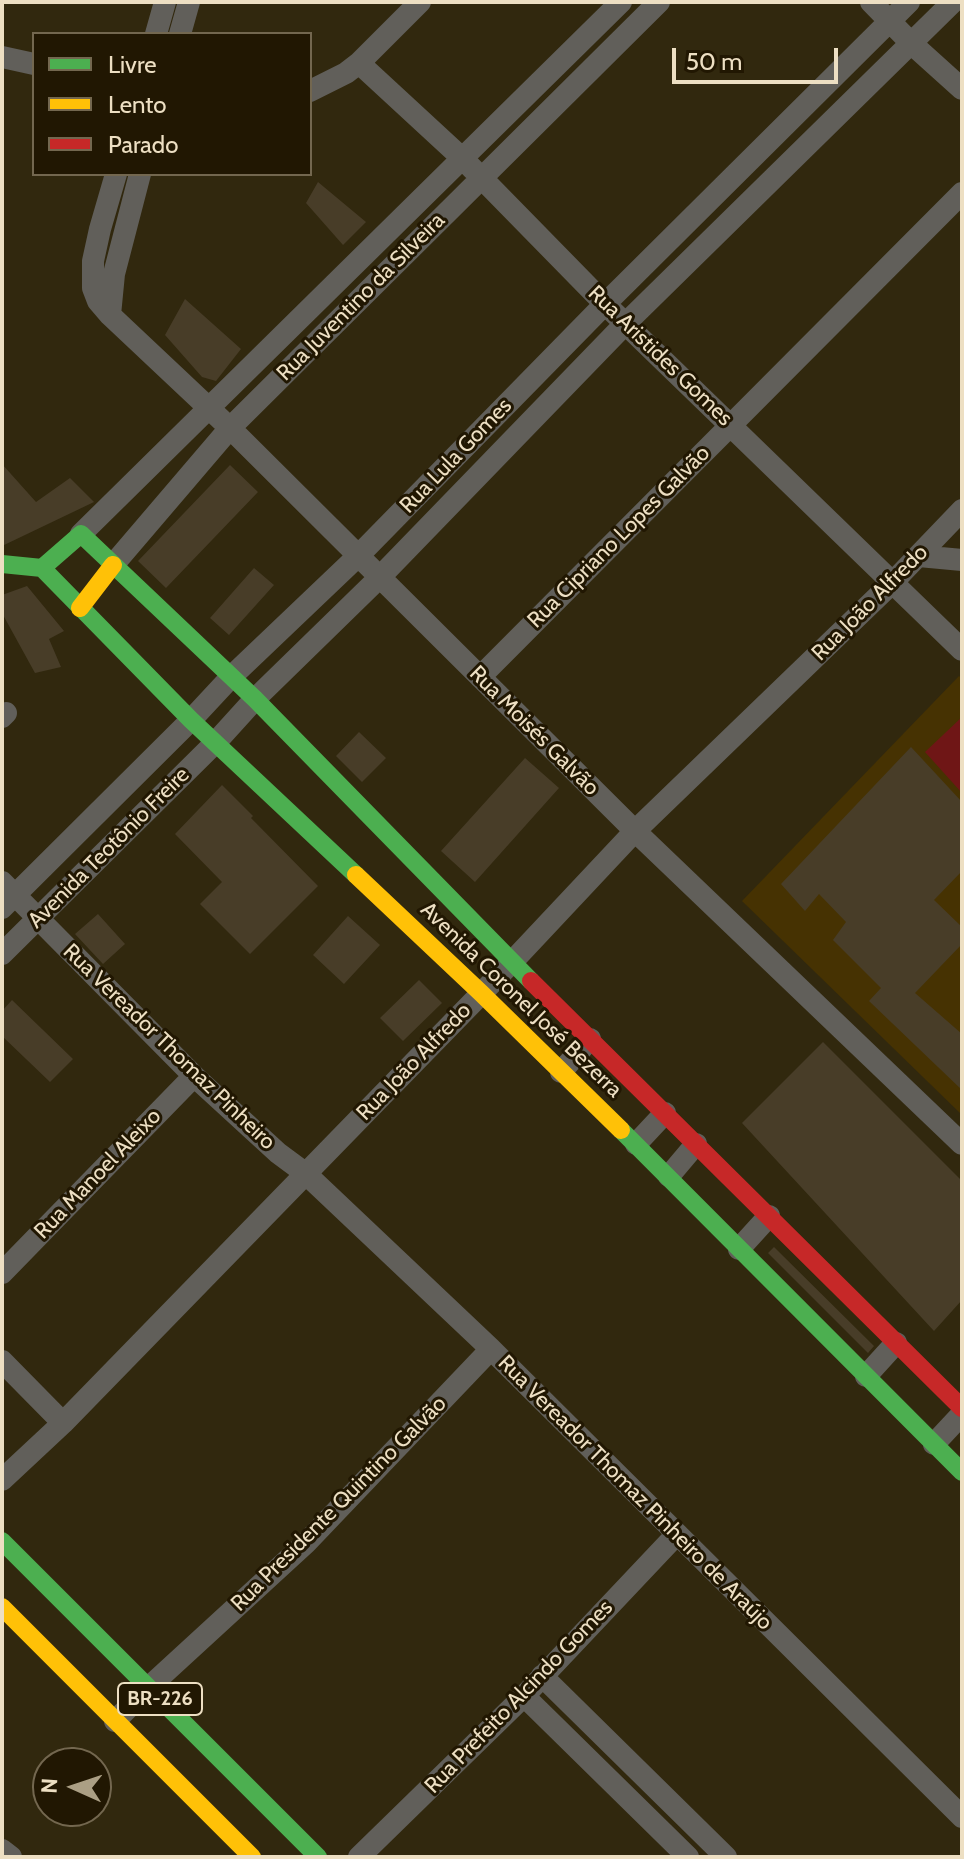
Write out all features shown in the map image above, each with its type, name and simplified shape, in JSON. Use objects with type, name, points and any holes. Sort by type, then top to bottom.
[{"type":"main road","name":"Avenida Coronel José Bezerra","points":[[81,534],[255,699],[512,962],[962,1411]]},
{"type":"main road","name":"Rua Juventino da Silveira","points":[[42,568],[81,534]]},
{"type":"main road","points":[[2,564],[42,568]]},
{"type":"main road","name":"Rua Juventino da Silveira","points":[[80,608],[113,565]]},
{"type":"main road","name":"Avenida Coronel José Bezerra","points":[[42,568],[191,720],[481,993],[669,1176],[962,1472]]},
{"type":"main road","name":"BR-226","points":[[2,1541],[318,1857]]},
{"type":"main road","name":"BR-226","points":[[2,1607],[252,1857]]},
{"type":"street","points":[[157,32],[165,2]]},
{"type":"street","points":[[181,32],[189,2]]},
{"type":"street","points":[[312,90],[359,63],[420,2]]},
{"type":"street","name":"Rua Juventino da Silveira","points":[[81,534],[621,2]]},
{"type":"street","name":"Rua Juventino da Silveira","points":[[113,565],[230,428],[659,2]]},
{"type":"street","points":[[871,2],[962,89]]},
{"type":"street","name":"Rua Lula Gomes","points":[[6,895],[358,556],[605,304],[909,2]]},
{"type":"street","name":"Rua Lula Gomes","points":[[216,742],[625,324],[953,2]]},
{"type":"street","points":[[605,18],[624,38]]},
{"type":"street","points":[[2,57],[32,64]]},
{"type":"street","name":"Rua Aristides Gomes","points":[[359,63],[463,159],[625,324],[962,650]]},
{"type":"street","points":[[759,151],[780,172]]},
{"type":"street","points":[[110,315],[98,301],[93,288],[93,261],[115,176]]},
{"type":"street","points":[[110,315],[114,274],[139,176]]},
{"type":"street","name":"Rua Cipriano Lopes Galvão","points":[[480,677],[962,193]]},
{"type":"street","points":[[346,272],[365,292]]},
{"type":"street","name":"Rua Moisés Galvão","points":[[110,315],[230,428],[635,831],[962,1144]]},
{"type":"street","name":"Rua João Alfredo","points":[[2,1480],[63,1423],[512,962],[635,831],[892,583],[962,510]]},
{"type":"street","points":[[919,556],[962,560]]},
{"type":"street","name":"Avenida Teotônio Freire","points":[[2,954],[216,742]]},
{"type":"street","name":"Rua Vereador Thomaz Pinheiro","points":[[6,895],[37,918],[194,1076],[278,1153],[305,1173]]},
{"type":"street","points":[[561,1072],[590,1039]]},
{"type":"street","name":"Rua Manoel Aleixo","points":[[2,1273],[194,1076]]},
{"type":"street","points":[[636,1144],[665,1113]]},
{"type":"street","points":[[669,1176],[696,1144]]},
{"type":"street","name":"Rua Vereador Thomaz Pinheiro de Araújo","points":[[305,1173],[491,1349],[962,1817]]},
{"type":"street","points":[[739,1249],[769,1216]]},
{"type":"street","points":[[866,1376],[896,1343]]},
{"type":"street","name":"Rua Presidente Quintino Galvão","points":[[115,1721],[306,1543],[491,1349]]},
{"type":"street","points":[[2,1361],[63,1423]]},
{"type":"street","points":[[934,1444],[962,1411]]},
{"type":"street","name":"Rua Prefeito Alcindo Gomes","points":[[359,1857],[524,1696],[677,1534]]},
{"type":"street","points":[[542,1676],[726,1857]]},
{"type":"street","points":[[524,1696],[688,1857]]},
{"type":"street","points":[[2,1850],[11,1857]]},
{"type":"shaded area","points":[[959,676],[962,679],[962,1115],[742,901]]},
{"type":"shaded area","points":[[962,717],[962,793],[925,752]]},
{"type":"building","points":[[318,182],[366,222],[343,245],[306,203]]},
{"type":"building","points":[[185,299],[241,349],[216,381],[202,377],[165,335]]},
{"type":"building","points":[[2,464],[36,502],[70,478],[94,502],[2,546]]},
{"type":"building","points":[[230,465],[258,492],[166,588],[138,561]]},
{"type":"building","points":[[254,568],[274,585],[229,635],[210,618]]},
{"type":"building","points":[[27,586],[64,631],[49,639],[61,667],[35,673],[2,613],[2,595]]},
{"type":"building","points":[[359,732],[386,758],[362,782],[336,756]]},
{"type":"building","points":[[911,747],[962,802],[962,871],[934,900],[962,927],[962,944],[915,993],[962,1034],[962,1090],[869,1001],[881,988],[833,940],[846,922],[819,894],[805,911],[781,884]]},
{"type":"building","points":[[525,758],[559,788],[475,882],[441,851]]},
{"type":"building","points":[[222,785],[318,886],[250,954],[200,904],[222,882],[175,834]]},
{"type":"building","points":[[98,914],[125,944],[103,964],[75,934]]},
{"type":"building","points":[[348,916],[380,945],[344,984],[313,955]]},
{"type":"building","points":[[419,980],[442,1003],[403,1041],[380,1018]]},
{"type":"building","points":[[12,1000],[73,1059],[50,1082],[2,1036],[2,1011]]},
{"type":"building","points":[[823,1042],[962,1181],[962,1300],[934,1331],[742,1123]]},
{"type":"building","points":[[774,1247],[874,1346],[868,1353],[768,1253]]},
{"type":"traffic: fast","points":[[42,568],[81,534],[255,699],[531,981]]},
{"type":"traffic: fast","points":[[2,564],[42,568]]},
{"type":"traffic: fast","points":[[42,568],[191,720],[356,875]]},
{"type":"traffic: fast","points":[[621,1130],[962,1472]]},
{"type":"traffic: fast","points":[[2,1541],[318,1857]]},
{"type":"traffic: slow","points":[[80,608],[113,565]]},
{"type":"traffic: slow","points":[[356,875],[621,1130]]},
{"type":"traffic: slow","points":[[2,1607],[252,1857]]},
{"type":"traffic: jam","points":[[531,981],[962,1408]]}]
